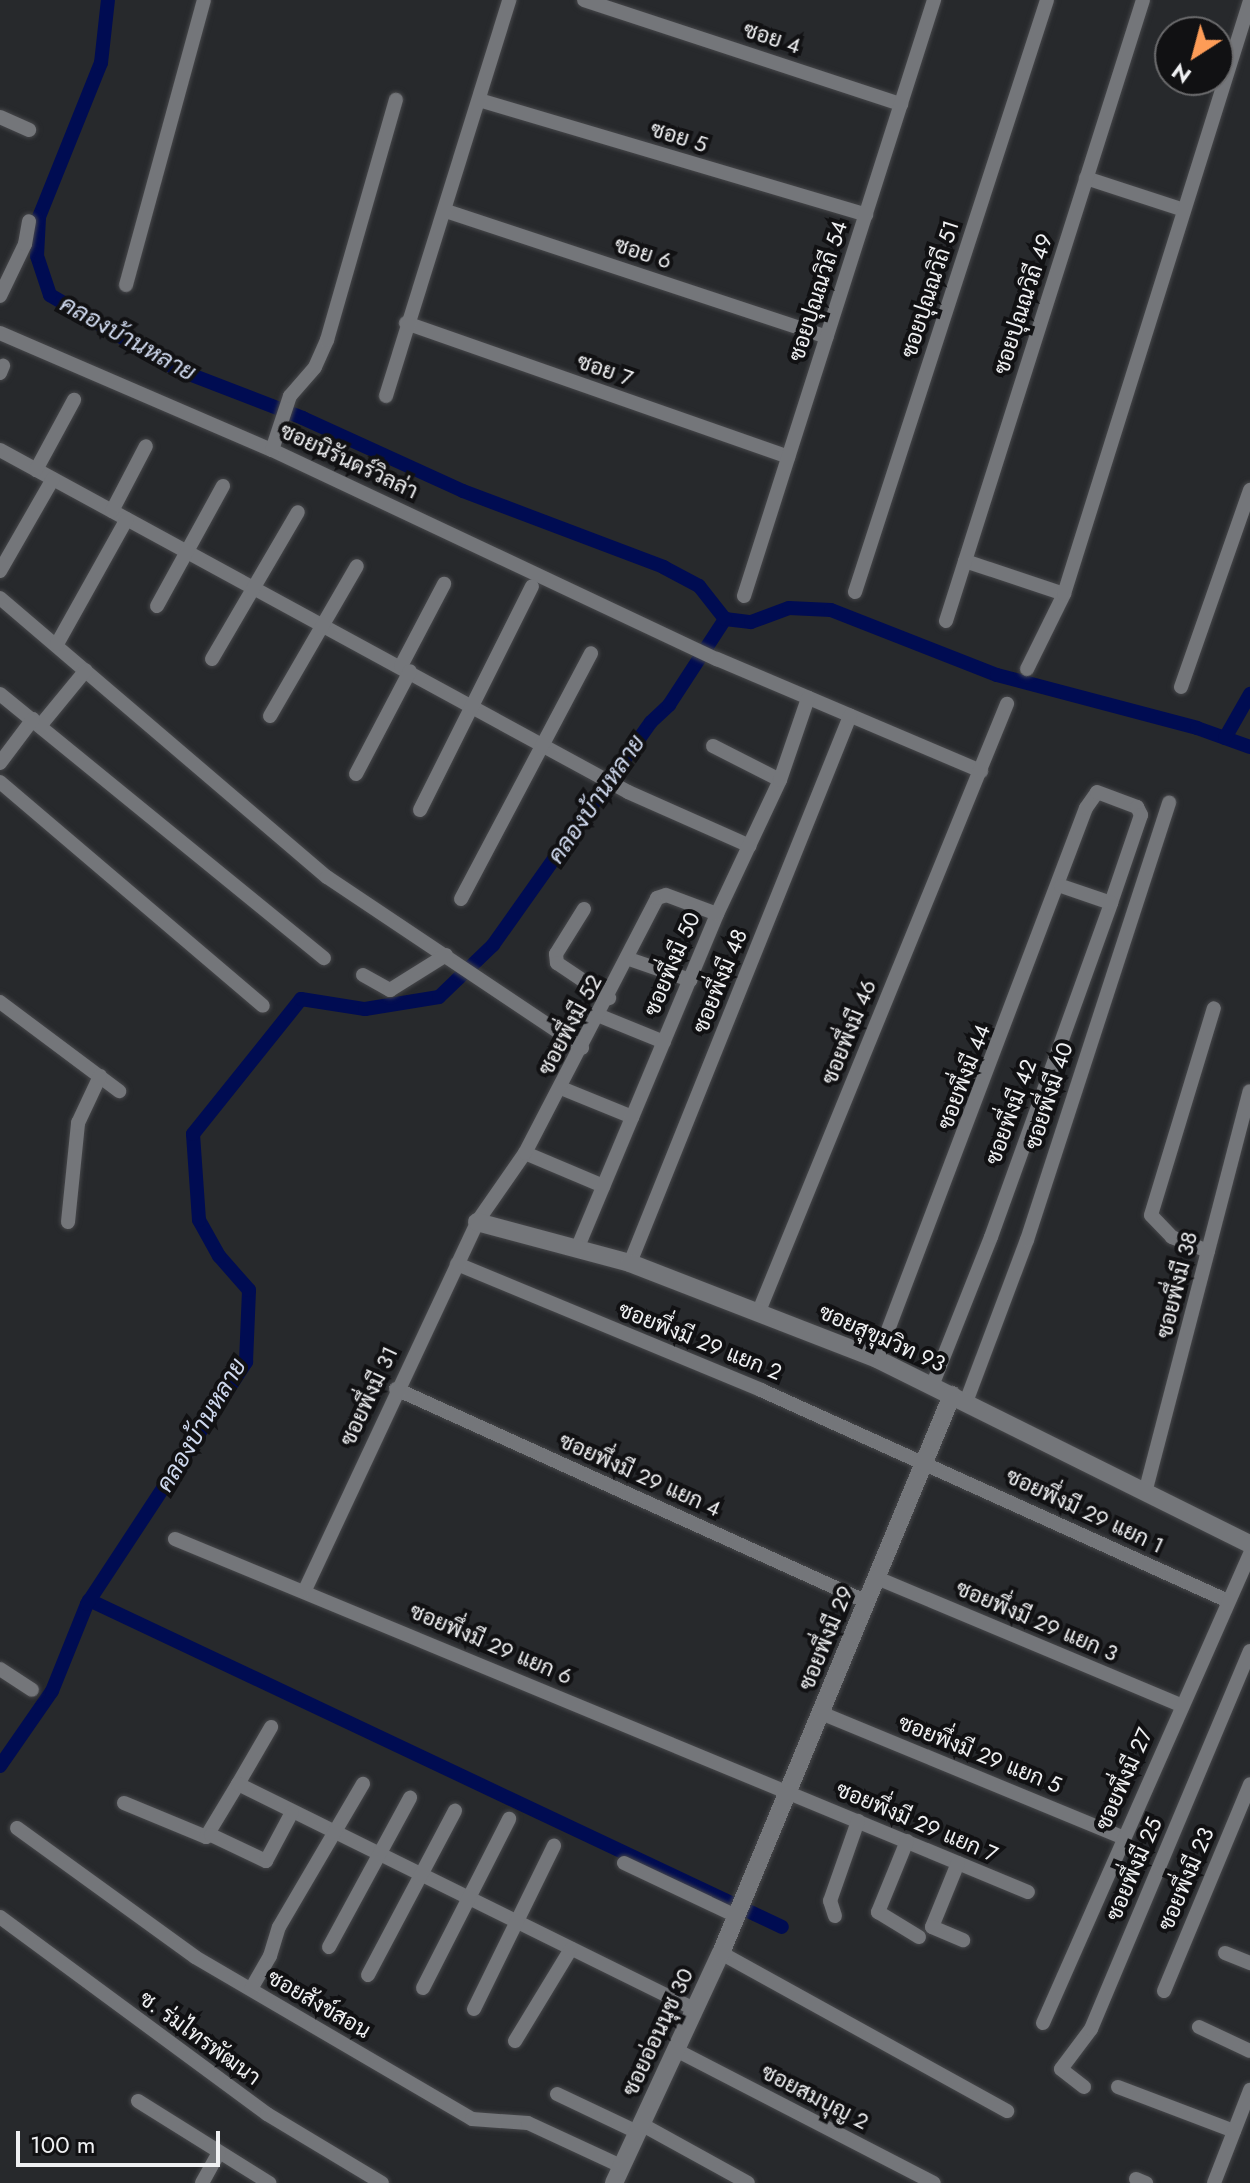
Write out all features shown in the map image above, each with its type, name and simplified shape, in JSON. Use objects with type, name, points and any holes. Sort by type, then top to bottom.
[{"type":"street","points":[[126,285],[204,0]]},
{"type":"street","points":[[386,396],[406,323],[446,211],[509,0]]},
{"type":"street","name":"ซอย 4","points":[[584,0],[901,104]]},
{"type":"street","name":"ซอยปุณณวิถี 54","points":[[744,596],[934,0]]},
{"type":"street","name":"ซอยปุณณวิถี 51","points":[[855,592],[1047,0]]},
{"type":"street","name":"ซอยปุณณวิถี 49","points":[[946,621],[1143,0]]},
{"type":"street","points":[[1027,669],[1064,594],[1250,1]]},
{"type":"street","points":[[272,450],[277,426],[290,396],[315,367],[327,340],[396,100]]},
{"type":"street","name":"ซอย 5","points":[[479,100],[866,215]]},
{"type":"street","points":[[0,117],[29,130]]},
{"type":"street","points":[[1086,178],[1184,210]]},
{"type":"street","name":"ซอย 6","points":[[446,211],[827,337]]},
{"type":"street","points":[[0,296],[25,244],[29,221]]},
{"type":"street","name":"ซอย 7","points":[[406,323],[788,457]]},
{"type":"street","name":"ซอยนิรันดร์วิลล่า","points":[[0,333],[272,450],[717,659],[981,771]]},
{"type":"street","points":[[36,470],[74,400]]},
{"type":"street","points":[[112,511],[146,446]]},
{"type":"street","points":[[0,450],[595,770],[628,792],[750,846]]},
{"type":"street","points":[[0,571],[53,479]]},
{"type":"street","points":[[157,606],[223,486]]},
{"type":"street","points":[[1181,687],[1250,490]]},
{"type":"street","points":[[212,659],[298,512]]},
{"type":"street","points":[[57,644],[127,519]]},
{"type":"street","points":[[965,561],[1064,594]]},
{"type":"street","points":[[270,716],[357,566]]},
{"type":"street","points":[[356,774],[444,584]]},
{"type":"street","points":[[420,810],[475,706],[532,586]]},
{"type":"street","points":[[0,598],[327,877],[389,923],[479,974],[582,1048]]},
{"type":"street","points":[[461,899],[546,744],[591,653]]},
{"type":"street","points":[[0,763],[86,670]]},
{"type":"street","points":[[0,694],[324,958]]},
{"type":"street","name":"ซอยพึ่งมี 50","points":[[577,1249],[717,914],[780,780],[808,698]]},
{"type":"street","name":"ซอยพึ่งมี 46","points":[[759,1311],[1007,704]]},
{"type":"street","name":"ซอยพึ่งมี 48","points":[[630,1263],[850,716]]},
{"type":"street","points":[[713,746],[780,780]]},
{"type":"street","points":[[0,782],[263,1006]]},
{"type":"street","name":"ซอยพึ่งมี 42","points":[[932,1386],[1111,903],[1141,813],[1097,792],[1086,808]]},
{"type":"street","name":"ซอยพึ่งมี 40","points":[[959,1398],[1027,1240],[1169,802]]},
{"type":"street","name":"ซอยพึ่งมี 44","points":[[877,1359],[1061,886],[1086,808]]},
{"type":"street","points":[[1061,886],[1111,903]]},
{"type":"street","name":"ซอยพึ่งมี 52","points":[[477,1222],[525,1153],[600,1016],[661,894],[717,914]]},
{"type":"street","points":[[584,909],[556,954],[557,963],[609,998]]},
{"type":"street","points":[[363,975],[390,990],[446,955]]},
{"type":"street","points":[[629,959],[690,980]]},
{"type":"street","points":[[0,1002],[119,1091]]},
{"type":"street","points":[[1208,1251],[1172,1237],[1151,1215],[1214,1008]]},
{"type":"street","points":[[600,1016],[664,1042]]},
{"type":"street","points":[[68,1222],[78,1123],[100,1076]]},
{"type":"street","points":[[561,1088],[632,1117]]},
{"type":"street","name":"ซอยพึ่งมี 38","points":[[1146,1489],[1250,1091]]},
{"type":"street","points":[[525,1153],[603,1186]]},
{"type":"street","name":"ซอยสุขุมวิท 93","points":[[477,1222],[630,1263],[877,1359],[1146,1489],[1250,1544]]},
{"type":"street","name":"ซอยพึ่งมี 31","points":[[305,1590],[396,1389],[477,1222]]},
{"type":"street","name":"ซอยพึ่งมี 29 แยก 2","points":[[457,1264],[924,1462]]},
{"type":"street","name":"ซอยพึ่งมี 29 แยก 4","points":[[396,1389],[867,1602]]},
{"type":"street","name":"ซอยพึ่งมี 29","points":[[739,1910],[924,1462],[959,1398]]},
{"type":"street","name":"ซอยพึ่งมี 29 แยก 1","points":[[924,1462],[1228,1601]]},
{"type":"street","name":"ซอยพึ่งมี 29 แยก 6","points":[[175,1539],[789,1791]]},
{"type":"street","name":"ซอยพึ่งมี 27","points":[[1043,2023],[1180,1705],[1250,1554]]},
{"type":"street","name":"ซอยพึ่งมี 29 แยก 3","points":[[877,1578],[1180,1705]]},
{"type":"street","name":"ซอยพึ่งมี 25","points":[[1084,2087],[1061,2069],[1091,2029],[1250,1651]]},
{"type":"street","points":[[0,1669],[32,1690]]},
{"type":"street","name":"ซอยพึ่งมี 29 แยก 5","points":[[821,1713],[1122,1837]]},
{"type":"street","points":[[124,1803],[202,1838],[211,1835],[271,1727]]},
{"type":"street","points":[[238,1784],[694,2009]]},
{"type":"street","points":[[251,1989],[270,1956],[279,1927],[363,1784]]},
{"type":"street","name":"ซอยพึ่งมี 23","points":[[1164,1991],[1250,1784]]},
{"type":"street","name":"ซอยพึ่งมี 29 แยก 7","points":[[789,1791],[1028,1892]]},
{"type":"street","points":[[329,1947],[410,1798]]},
{"type":"street","points":[[368,1975],[455,1811]]},
{"type":"street","points":[[211,1835],[266,1861],[292,1812]]},
{"type":"street","points":[[423,1988],[471,1900],[509,1819]]},
{"type":"street","points":[[835,1916],[830,1901],[858,1821]]},
{"type":"street","name":"ซอยสังข์สอน","points":[[17,1828],[195,1957],[472,2119],[528,2123],[617,2174]]},
{"type":"street","points":[[907,1841],[878,1912],[919,1937]]},
{"type":"street","points":[[474,2009],[519,1923],[554,1846]]},
{"type":"street","points":[[624,1863],[739,1910]]},
{"type":"street","points":[[958,1863],[932,1927],[963,1940]]},
{"type":"street","name":"ซอยอ่อนนุช 30","points":[[617,2174],[739,1910]]},
{"type":"street","name":"ซ. ร่มไทรพัฒนา","points":[[0,1917],[267,2114],[382,2183]]},
{"type":"street","points":[[515,2041],[571,1949]]},
{"type":"street","points":[[721,1953],[1007,2111]]},
{"type":"street","points":[[1225,1953],[1250,1963]]},
{"type":"street","points":[[1199,2027],[1250,2051]]},
{"type":"street","name":"ซอยสมบุญ 2","points":[[676,2050],[934,2183]]},
{"type":"street","points":[[1118,2087],[1234,2131]]},
{"type":"street","points":[[1214,2183],[1247,2106],[1250,2090]]},
{"type":"street","points":[[557,2094],[639,2128],[748,2183]]},
{"type":"street","points":[[138,2101],[269,2183]]},
{"type":"street","points":[[202,2183],[219,2152]]},
{"type":"waterway","name":"คลองบ้านหลาย","points":[[0,1766],[52,1691],[87,1604],[246,1362],[249,1290],[219,1256],[199,1220],[193,1134],[301,999],[365,1009],[439,997],[493,945],[651,722],[669,705],[725,619],[699,586],[664,567],[463,491],[303,418],[176,369],[50,295],[37,256],[39,217],[101,63],[108,0]]},
{"type":"waterway","points":[[725,619],[751,622],[789,608],[831,610],[997,675],[1197,728],[1250,747]]},
{"type":"waterway","points":[[1225,738],[1250,694]]},
{"type":"waterway","points":[[89,1600],[782,1927]]}]
